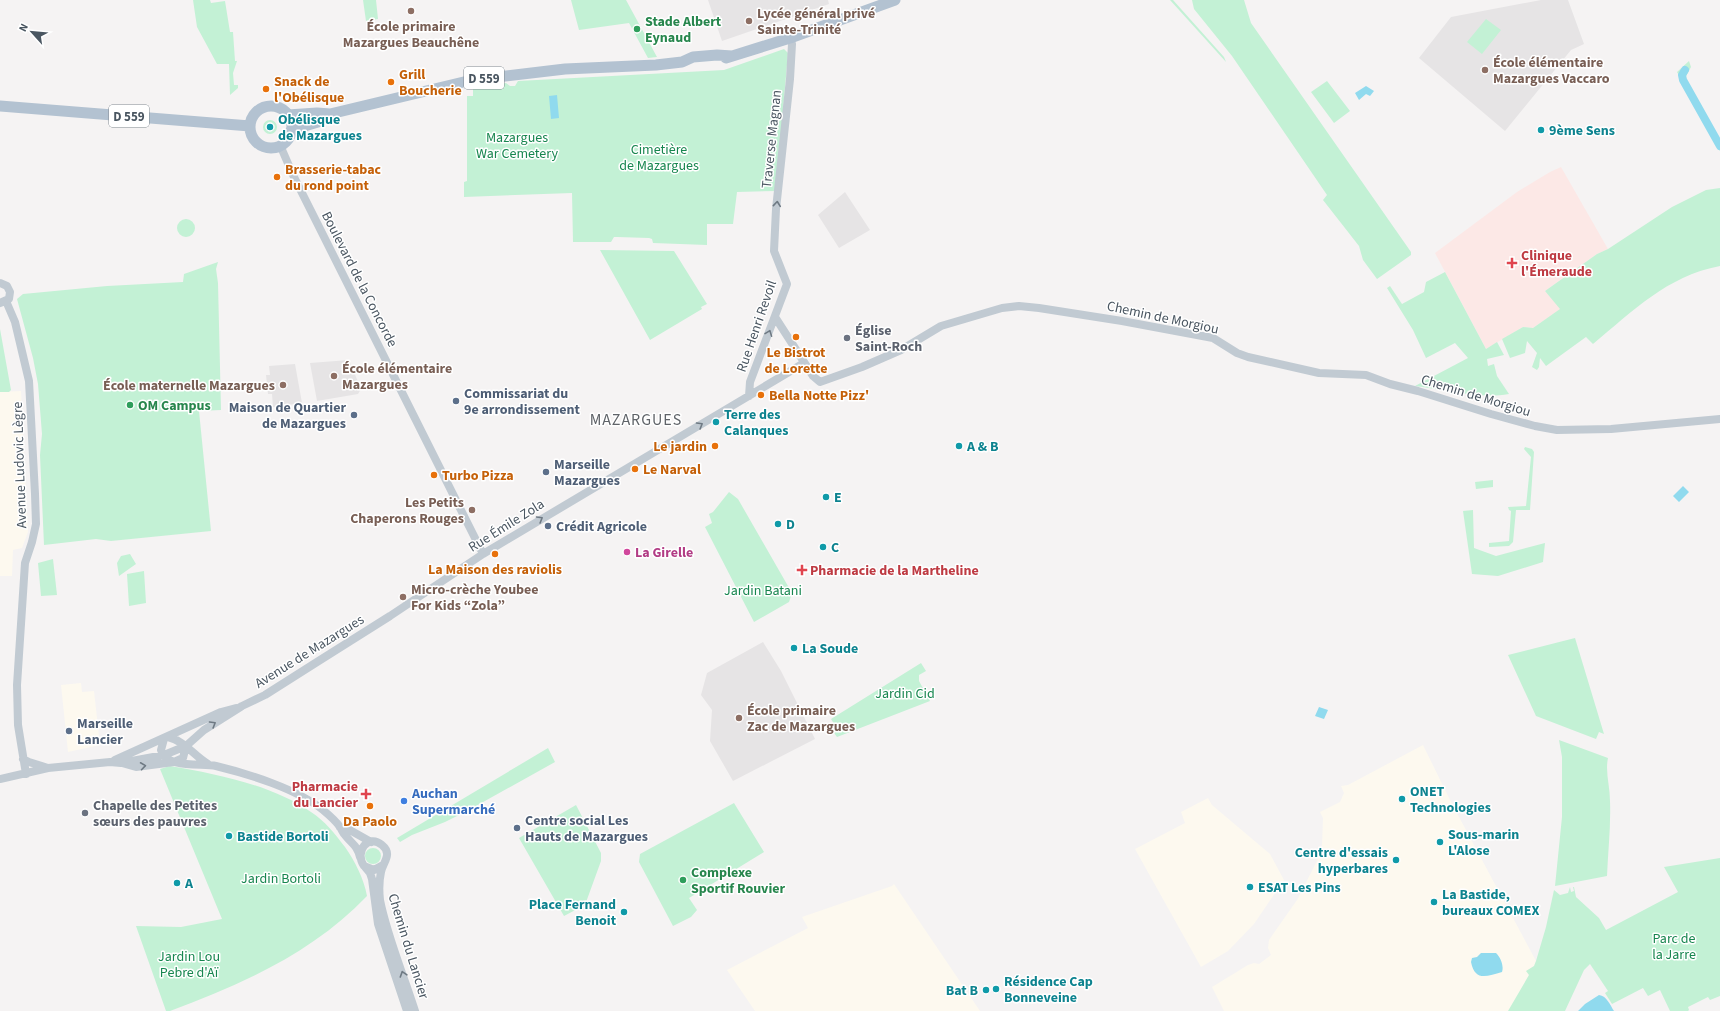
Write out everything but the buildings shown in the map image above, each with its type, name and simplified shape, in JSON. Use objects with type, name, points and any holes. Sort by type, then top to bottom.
[{"type":"main road","name":"D 559","points":[[291,130],[318,122],[330,114],[472,80],[565,69],[656,65],[682,62],[693,57],[717,55],[732,56],[790,38],[895,0]]},
{"type":"main road","name":"D 559","points":[[0,106],[250,126]]},
{"type":"main road","points":[[267,106],[279,108],[288,115],[291,130],[287,140],[280,146],[270,148],[260,144],[252,137],[250,126],[255,113],[261,109],[267,106]]},
{"type":"main road","name":"D 559","points":[[288,115],[317,112],[330,114]]},
{"type":"street","name":"Traverse Magnan","points":[[775,247],[776,209],[782,167],[792,44],[790,38]]},
{"type":"street","name":"Boulevard de la Concorde","points":[[280,146],[483,554]]},
{"type":"street","name":"Rue Henri Revoil","points":[[749,396],[750,382],[787,284],[786,278],[777,260],[775,247]]},
{"type":"street","name":"Avenue Ludovic Lègre","points":[[0,284],[4,284],[9,289],[10,295],[3,302],[15,322],[28,377],[35,494],[36,524],[25,563],[17,685],[18,725],[26,774]]},
{"type":"street","name":"Chemin de Morgiou","points":[[804,363],[816,380],[820,382],[862,367],[901,350],[941,326],[1002,308],[1019,306],[1122,321],[1213,338],[1248,357],[1319,373],[1366,375],[1390,384],[1522,422],[1557,430],[1611,430],[1720,419]]},
{"type":"street","points":[[775,317],[804,363]]},
{"type":"street","name":"Rue Émile Zola","points":[[390,616],[483,554],[804,363]]},
{"type":"street","name":"Avenue de Mazargues","points":[[121,763],[164,755],[186,746],[204,730],[390,616]]},
{"type":"street","name":"Avenue de Mazargues","points":[[110,762],[221,712],[242,706]]},
{"type":"street","points":[[209,765],[178,740],[166,738],[161,750],[167,759],[174,762],[209,765],[234,771],[294,792],[324,810],[358,848],[364,866],[374,870],[384,865],[387,858],[386,849],[380,843],[371,842],[348,829],[340,827]]},
{"type":"street","name":"Avenue de Mazargues","points":[[0,779],[48,768],[110,762],[136,767],[174,762],[183,758],[186,746]]},
{"type":"street","name":"Avenue de Mazargues","points":[[23,759],[48,768]]},
{"type":"street","points":[[360,857],[361,849],[371,842]]},
{"type":"street","name":"Chemin du Lancier","points":[[384,865],[381,871],[379,887],[380,900],[415,1011]]},
{"type":"street","name":"Chemin du Lancier","points":[[364,866],[370,873],[372,879],[378,924],[407,1011]]},
{"type":"shaded area","name":"Lycée général privé Sainte-Trinité","points":[[708,0],[828,0],[829,4],[722,41]]},
{"type":"shaded area","name":"École élémentaire Mazargues Vaccaro","points":[[1541,0],[1568,0],[1584,44],[1571,50],[1505,131],[1419,58],[1451,17]]},
{"type":"shaded area","name":"Clinique l'Émeraude","points":[[1561,167],[1608,249],[1597,254],[1545,291],[1561,309],[1533,328],[1523,327],[1486,349],[1435,253],[1517,192]]},
{"type":"shaded area","points":[[845,192],[870,230],[839,248],[818,215]]},
{"type":"shaded area","name":"École élémentaire Mazargues","points":[[349,360],[361,389],[358,394],[317,401],[310,363]]},
{"type":"shaded area","name":"École maternelle Mazargues","points":[[295,364],[302,403],[273,407],[272,394],[268,394],[266,375],[270,375],[269,366]]},
{"type":"shaded area","points":[[21,391],[28,532],[22,548],[13,550],[12,576],[0,576],[0,392]]},
{"type":"shaded area","name":"École primaire Zac de Mazargues","points":[[763,642],[781,671],[815,739],[733,781],[710,741],[712,710],[701,695],[707,673]]},
{"type":"shaded area","points":[[81,683],[82,692],[94,691],[100,745],[68,752],[61,685]]},
{"type":"shaded area","points":[[1423,745],[1451,802],[1536,961],[1534,966],[1527,971],[1529,975],[1509,1011],[1224,1011],[1212,987],[1248,965],[1254,963],[1259,964],[1271,955],[1268,948],[1269,940],[1297,900],[1319,857],[1322,845],[1323,818],[1320,812],[1340,802],[1344,793],[1341,786],[1348,785]]},
{"type":"shaded area","points":[[1208,798],[1212,805],[1270,854],[1284,880],[1254,924],[1228,951],[1201,967],[1135,849],[1185,823],[1181,812]]},
{"type":"shaded area","points":[[894,884],[980,1011],[755,1011],[727,970],[808,928],[802,917],[892,886]]},
{"type":"green space","points":[[193,0],[210,0],[211,3],[225,1],[230,32],[233,32],[235,61],[237,61],[233,73],[234,85],[238,85],[238,88],[230,95],[229,64],[217,64],[197,27]]},
{"type":"green space","points":[[363,0],[376,0],[378,19],[366,21]]},
{"type":"green space","points":[[571,0],[626,0],[657,57],[648,58],[629,23],[579,30]]},
{"type":"green space","points":[[1170,0],[1173,0],[1224,57],[1226,62]]},
{"type":"green space","points":[[1192,0],[1244,0],[1251,23],[1411,252],[1411,255],[1377,279],[1363,260],[1359,246],[1323,200],[1327,195],[1232,56],[1194,9]]},
{"type":"green space","points":[[1486,19],[1501,30],[1482,54],[1467,42]]},
{"type":"green space","name":"Cimetière de Mazargues","points":[[784,49],[788,53],[776,191],[737,192],[733,224],[707,224],[707,245],[653,243],[652,239],[649,238],[617,237],[614,237],[611,242],[573,242],[572,193],[464,197],[464,182],[467,181],[467,96],[473,96],[473,88],[506,83],[510,86],[515,86],[518,81],[724,70]]},
{"type":"green space","points":[[1689,61],[1691,67],[1685,78],[1720,140],[1720,151],[1677,72]]},
{"type":"green space","points":[[1327,81],[1350,111],[1334,123],[1311,92]]},
{"type":"green space","points":[[267,120],[273,120],[277,124],[277,130],[273,134],[267,134],[263,130],[263,124]]},
{"type":"green space","points":[[1720,188],[1720,266],[1701,271],[1667,286],[1637,307],[1593,344],[1586,337],[1546,366],[1540,358],[1539,367],[1537,370],[1532,367],[1537,353],[1527,341],[1525,353],[1510,358],[1502,339],[1523,327],[1533,328],[1560,309],[1545,291],[1597,254],[1608,249],[1672,207],[1706,190]]},
{"type":"green space","points":[[186,219],[192,222],[195,228],[192,234],[186,237],[180,234],[177,228],[180,222]]},
{"type":"green space","points":[[600,250],[674,251],[707,304],[701,307],[702,309],[650,340]]},
{"type":"green space","name":"OM Campus","points":[[218,262],[216,269],[218,283],[221,410],[199,411],[211,531],[111,541],[96,539],[44,545],[40,455],[42,434],[38,384],[33,358],[17,299],[23,294],[107,286],[183,282],[184,274]]},
{"type":"green space","points":[[1445,272],[1486,349],[1497,342],[1504,355],[1487,359],[1488,366],[1494,364],[1497,376],[1509,394],[1474,395],[1415,386],[1468,358],[1455,343],[1426,358],[1413,330],[1387,288],[1390,286],[1402,304],[1424,292],[1426,282]]},
{"type":"green space","points":[[0,329],[11,390],[9,392],[0,392]]},
{"type":"green space","points":[[1525,447],[1532,449],[1534,452],[1530,510],[1516,510],[1513,542],[1509,546],[1489,547],[1489,543],[1509,541],[1511,511],[1508,507],[1526,506],[1531,457],[1524,449]]},
{"type":"green space","points":[[1493,480],[1493,487],[1476,489],[1475,482]]},
{"type":"green space","name":"Jardin Batani","points":[[729,492],[738,499],[792,593],[789,602],[754,622],[705,527],[712,523],[709,514],[713,512]]},
{"type":"green space","points":[[1473,510],[1474,548],[1496,556],[1545,543],[1543,562],[1498,576],[1472,574],[1463,511]]},
{"type":"green space","points":[[130,554],[136,564],[119,576],[117,563],[121,556]]},
{"type":"green space","points":[[53,559],[57,595],[41,596],[38,563]]},
{"type":"green space","points":[[144,571],[146,603],[129,606],[127,574]]},
{"type":"green space","points":[[1575,638],[1604,734],[1599,732],[1596,739],[1536,716],[1508,655]]},
{"type":"green space","name":"Jardin Cid","points":[[921,663],[926,671],[919,675],[919,681],[930,701],[837,737],[834,733],[838,730],[831,719]]},
{"type":"green space","points":[[1559,740],[1608,758],[1607,769],[1610,795],[1610,820],[1607,876],[1555,886],[1562,817],[1562,757]]},
{"type":"green space","points":[[548,748],[555,762],[445,822],[412,835],[400,842],[397,838]]},
{"type":"green space","name":"Jardin Bortoli","points":[[170,766],[244,782],[279,795],[311,812],[330,828],[349,852],[356,864],[367,896],[324,934],[275,965],[250,978],[197,1001],[170,1011],[166,1011],[136,926],[181,927],[222,919],[160,769]]},
{"type":"green space","name":"Complexe Sportif Rouvier","points":[[734,803],[764,852],[689,898],[697,910],[691,917],[673,926],[639,862],[640,854]]},
{"type":"green space","points":[[576,805],[601,853],[601,861],[585,905],[564,916],[519,838]]},
{"type":"green space","points":[[373,848],[379,850],[381,856],[379,862],[373,864],[367,862],[365,856],[367,850]]},
{"type":"green space","name":"Parc de la Jarre","points":[[1720,858],[1720,996],[1710,1000],[1708,997],[1688,1007],[1688,1011],[1670,1011],[1660,990],[1648,996],[1643,988],[1612,1004],[1605,993],[1608,991],[1590,964],[1584,970],[1565,1011],[1508,1011],[1529,975],[1526,971],[1534,966],[1536,961],[1546,927],[1554,890],[1560,895],[1568,893],[1570,887],[1571,892],[1574,891],[1574,887],[1576,897],[1599,918],[1606,930],[1678,892],[1664,867]]},
{"type":"water","points":[[1366,86],[1374,91],[1370,96],[1366,94],[1359,100],[1355,93]]},
{"type":"water","points":[[557,95],[559,118],[551,119],[549,96]]},
{"type":"water","points":[[1683,486],[1689,492],[1679,502],[1673,496]]},
{"type":"water","points":[[1319,707],[1328,710],[1324,719],[1315,716]]},
{"type":"water","points":[[1481,953],[1496,953],[1502,962],[1502,972],[1487,976],[1482,976],[1475,973],[1471,962],[1472,958],[1477,957]]},
{"type":"water","points":[[1599,995],[1606,999],[1614,1011],[1578,1011],[1585,1004]]},
{"type":"waterway","points":[[1685,70],[1682,75],[1683,80],[1720,146]]},
{"type":"place","name":"École primaire Mazargues Beauchêne","points":[[411,11]]},
{"type":"place","name":"Lycée général privé Sainte-Trinité","points":[[749,21]]},
{"type":"place","name":"Stade Albert Eynaud","points":[[637,29]]},
{"type":"place","name":"École élémentaire Mazargues Vaccaro","points":[[1485,70]]},
{"type":"place","name":"Grill Boucherie","points":[[391,82]]},
{"type":"place","name":"Snack de l'Obélisque","points":[[266,89]]},
{"type":"place","name":"Obélisque de Mazargues","points":[[270,127]]},
{"type":"place","name":"9ème Sens","points":[[1541,130]]},
{"type":"place","name":"Brasserie-tabac du rond point","points":[[277,177]]},
{"type":"place","name":"Clinique l'Émeraude","points":[[1512,263]]},
{"type":"place","name":"Le Bistrot de Lorette","points":[[796,337]]},
{"type":"place","name":"Église Saint-Roch","points":[[847,338]]},
{"type":"place","name":"École élémentaire Mazargues","points":[[334,376]]},
{"type":"place","name":"École maternelle Mazargues","points":[[283,385]]},
{"type":"place","name":"Bella Notte Pizz'","points":[[761,395]]},
{"type":"place","name":"Commissariat du 9e arrondissement","points":[[456,401]]},
{"type":"place","name":"OM Campus","points":[[130,405]]},
{"type":"place","name":"Maison de Quartier de Mazargues","points":[[354,415]]},
{"type":"place","name":"Terre des Calanques","points":[[716,422]]},
{"type":"place","name":"Le jardin","points":[[715,446]]},
{"type":"place","name":"A & B","points":[[959,446]]},
{"type":"place","name":"Le Narval","points":[[635,469]]},
{"type":"place","name":"Marseille Mazargues","points":[[546,472]]},
{"type":"place","name":"Turbo Pizza","points":[[434,475]]},
{"type":"place","name":"E","points":[[826,497]]},
{"type":"place","name":"Les Petits Chaperons Rouges","points":[[472,510]]},
{"type":"place","name":"D","points":[[778,524]]},
{"type":"place","name":"Crédit Agricole","points":[[548,526]]},
{"type":"place","name":"C","points":[[823,547]]},
{"type":"place","name":"La Girelle","points":[[627,552]]},
{"type":"place","name":"La Maison des raviolis","points":[[495,554]]},
{"type":"place","name":"Pharmacie de la Martheline","points":[[802,570]]},
{"type":"place","name":"Micro-crèche Youbee For Kids “Zola”","points":[[403,597]]},
{"type":"place","name":"La Soude","points":[[794,648]]},
{"type":"place","name":"École primaire Zac de Mazargues","points":[[739,718]]},
{"type":"place","name":"Marseille Lancier","points":[[69,731]]},
{"type":"place","name":"Pharmacie du Lancier","points":[[366,794]]},
{"type":"place","name":"ONET Technologies","points":[[1402,799]]},
{"type":"place","name":"Auchan Supermarché","points":[[404,801]]},
{"type":"place","name":"Da Paolo","points":[[370,806]]},
{"type":"place","name":"Chapelle des Petites sœurs des pauvres","points":[[85,813]]},
{"type":"place","name":"Centre social Les Hauts de Mazargues","points":[[517,828]]},
{"type":"place","name":"Bastide Bortoli","points":[[229,836]]},
{"type":"place","name":"Sous-marin L'Alose","points":[[1440,842]]},
{"type":"place","name":"Centre d'essais hyperbares","points":[[1396,860]]},
{"type":"place","name":"Complexe Sportif Rouvier","points":[[683,880]]},
{"type":"place","name":"A","points":[[177,883]]},
{"type":"place","name":"ESAT Les Pins","points":[[1250,887]]},
{"type":"place","name":"La Bastide, bureaux COMEX","points":[[1434,902]]},
{"type":"place","name":"Place Fernand Benoit","points":[[624,912]]},
{"type":"place","name":"Résidence Cap Bonneveine","points":[[996,989]]},
{"type":"place","name":"Bat B","points":[[986,990]]},
{"type":"district","name":"MAZARGUES","points":[[636,419]]},
{"type":"park label","name":"Mazargues War Cemetery","points":[[517,146]]},
{"type":"park label","name":"Jardin Lou Pebre d'Aï","points":[[189,964]]}]
